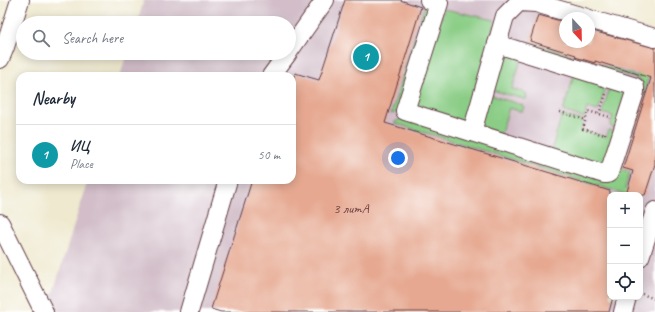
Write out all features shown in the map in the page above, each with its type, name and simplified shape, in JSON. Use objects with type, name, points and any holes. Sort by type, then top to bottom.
[{"type":"street","points":[[0,59],[20,0]]},
{"type":"street","points":[[296,41],[325,0]]},
{"type":"street","points":[[429,0],[439,3],[405,111],[607,174],[609,173],[615,129],[636,89],[633,86],[497,44]]},
{"type":"street","points":[[472,132],[505,16],[519,2],[536,3],[567,12]]},
{"type":"street","points":[[595,20],[655,38]]},
{"type":"street","points":[[274,72],[282,60]]},
{"type":"street","points":[[189,312],[227,184]]},
{"type":"street","points":[[643,248],[655,211]]},
{"type":"street","points":[[0,223],[44,312]]},
{"type":"street","points":[[623,312],[626,300]]},
{"type":"path","points":[[599,114],[610,79]]},
{"type":"path","points":[[588,111],[599,114],[610,118],[615,129],[605,135],[583,129],[586,120],[588,111]]},
{"type":"path","points":[[560,112],[586,120]]},
{"type":"path","points":[[643,294],[655,298]]},
{"type":"shaded area","points":[[144,0],[555,0],[592,12],[559,12],[559,48],[595,48],[595,13],[655,32],[655,312],[57,312],[51,299],[87,184],[296,184],[296,72],[121,72],[125,60],[296,60],[296,16],[139,16]]},
{"type":"green space","points":[[425,4],[433,6],[401,111],[391,114]]},
{"type":"green space","points":[[444,9],[495,20],[466,125],[413,109]]},
{"type":"green space","points":[[530,42],[574,56],[574,59],[529,45]]},
{"type":"green space","points":[[500,47],[521,59],[512,89],[526,93],[526,99],[488,89]]},
{"type":"green space","points":[[596,63],[637,76],[639,70],[650,73],[632,132],[625,130],[641,80],[596,66]]},
{"type":"green space","points":[[574,75],[608,81],[598,111],[587,108],[584,118],[563,111]]},
{"type":"green space","points":[[611,82],[629,87],[618,129],[610,126],[613,116],[602,113]]},
{"type":"green space","points":[[487,94],[522,105],[524,107],[522,111],[509,108],[500,136],[476,131]]},
{"type":"green space","points":[[405,115],[604,176],[624,133],[631,135],[620,169],[630,172],[625,188],[635,191],[618,192],[394,123]]},
{"type":"green space","points":[[562,115],[583,121],[581,130],[606,137],[609,130],[617,132],[606,170],[551,151]]},
{"type":"building","points":[[345,0],[400,0],[421,7],[385,123],[610,191],[607,192],[607,300],[612,300],[609,312],[221,312],[211,309],[251,184],[296,184],[296,73],[319,80]]},
{"type":"building","points":[[538,15],[559,20],[559,48],[595,48],[595,32],[655,48],[655,164],[645,195],[643,195],[643,192],[627,192],[633,171],[623,168],[651,78],[595,61],[595,63],[575,57],[576,55],[530,41]]},
{"type":"place","name":"ИЦ","points":[[366,57]]}]
